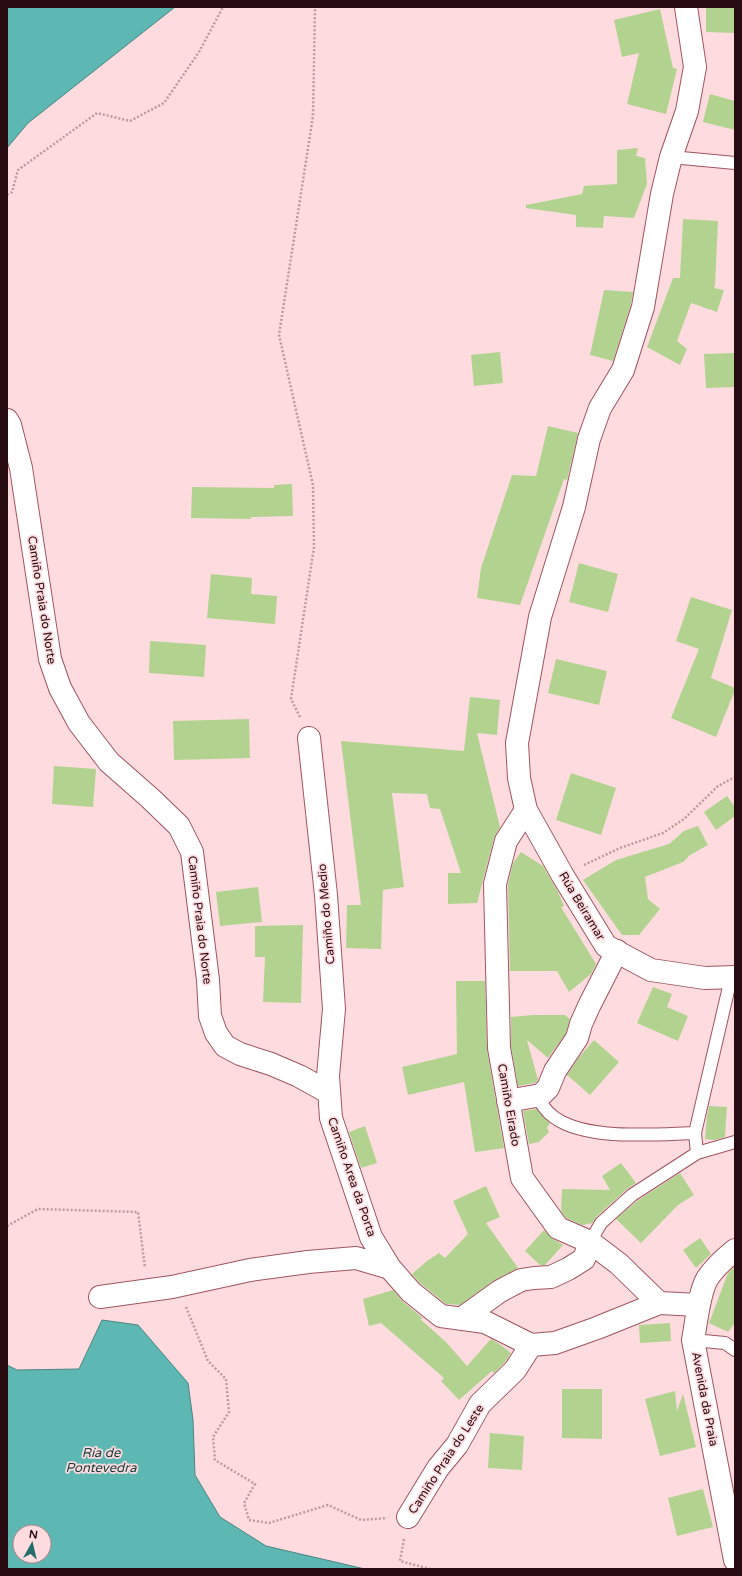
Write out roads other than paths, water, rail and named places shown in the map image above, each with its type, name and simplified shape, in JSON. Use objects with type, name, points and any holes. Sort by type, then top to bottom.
[{"type":"street","name":"Rúa Beiramar","points":[[686,7],[695,68],[687,111],[671,157],[662,194],[643,306],[622,370],[600,408],[589,439],[574,507],[540,617],[517,743],[519,778],[526,810],[563,876],[606,946],[651,970],[705,978],[733,978]]},
{"type":"street","name":"Camiño Praia do Norte","points":[[7,420],[10,425],[21,468],[50,659],[60,688],[79,723],[109,762],[179,826],[192,852],[208,980],[210,1016],[216,1033],[225,1046],[240,1054],[285,1070],[328,1092]]},
{"type":"street","name":"Camiño do Medio","points":[[309,738],[326,895],[334,1009],[328,1092]]},
{"type":"street","name":"Camiño Eirado","points":[[526,810],[506,841],[495,884],[499,1048],[522,1178],[558,1228],[590,1242],[618,1264],[660,1303]]},
{"type":"street","points":[[508,1101],[541,1095],[548,1088],[555,1070],[578,1038],[581,1024],[589,1006],[617,951]]},
{"type":"street","name":"Camiño Area da Porta","points":[[328,1092],[331,1118],[371,1237],[390,1268],[411,1292],[441,1316],[485,1322],[531,1346]]},
{"type":"street","points":[[462,1319],[500,1291],[521,1280],[551,1277],[568,1269],[584,1258],[590,1242]]},
{"type":"street","name":"Avenida da Praia","points":[[735,1250],[707,1280],[699,1306],[694,1340],[735,1560]]},
{"type":"street","points":[[100,1297],[172,1287],[250,1270],[308,1262],[356,1258],[390,1268]]},
{"type":"street","points":[[531,1346],[555,1343],[660,1303],[699,1306]]},
{"type":"street","name":"Camiño Praia do Leste","points":[[408,1517],[438,1468],[457,1445],[480,1404],[515,1370],[531,1346]]},
{"type":"lane","points":[[671,157],[735,163]]},
{"type":"lane","points":[[697,1153],[695,1134],[733,978]]},
{"type":"lane","points":[[536,1096],[549,1113],[566,1124],[595,1133],[695,1134]]},
{"type":"lane","points":[[590,1242],[601,1224],[632,1195],[697,1153],[735,1142]]},
{"type":"lane","points":[[694,1340],[725,1343],[735,1350]]},
{"type":"water","points":[[7,7],[175,7],[28,123],[7,148]]},
{"type":"water","name":"Ría de Pontevedra","points":[[102,1320],[138,1325],[188,1383],[193,1420],[195,1475],[220,1517],[266,1546],[365,1569],[7,1569],[7,1365],[17,1370],[79,1369]]}]
